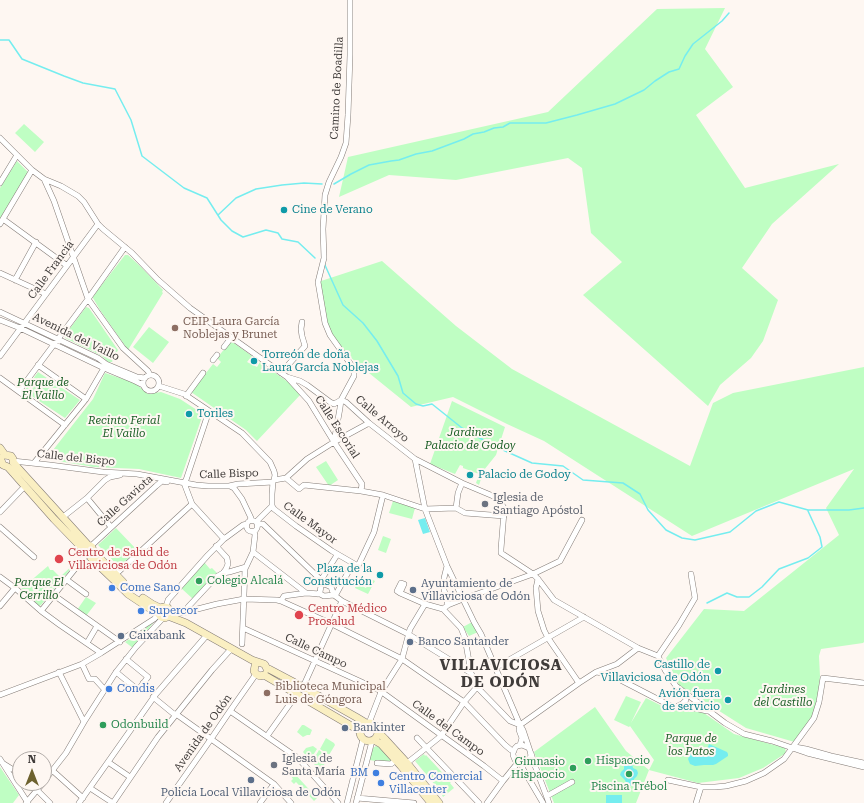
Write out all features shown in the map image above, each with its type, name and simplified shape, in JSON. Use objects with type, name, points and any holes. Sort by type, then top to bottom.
[{"type":"street","name":"Camino de Boadilla","points":[[341,400],[354,376],[354,371],[330,335],[325,323],[318,282],[324,258],[323,229],[325,195],[346,143],[350,55],[350,0]]},
{"type":"street","points":[[0,138],[32,170],[44,179],[61,186],[78,196],[84,202],[98,224],[146,266],[190,308],[287,377],[307,385],[334,404],[340,411]]},
{"type":"street","points":[[0,183],[17,154]]},
{"type":"street","points":[[0,224],[32,170]]},
{"type":"street","points":[[44,179],[54,200],[88,299],[122,348],[148,371],[148,377],[143,385],[147,390],[155,390],[159,386],[159,382],[156,377],[148,377]]},
{"type":"street","points":[[3,219],[66,265]]},
{"type":"street","name":"Calle Francia","points":[[0,356],[66,265],[98,224]]},
{"type":"street","points":[[15,280],[36,242]]},
{"type":"street","points":[[19,391],[125,247]]},
{"type":"street","points":[[0,273],[46,294]]},
{"type":"street","name":"Avenida del Vaillo","points":[[0,312],[98,358],[106,364],[137,377],[148,377]]},
{"type":"street","name":"Avenida del Vaillo","points":[[0,320],[143,385]]},
{"type":"street","points":[[281,373],[305,346],[301,329],[302,322]]},
{"type":"street","points":[[224,347],[231,338]]},
{"type":"street","points":[[213,360],[217,355]]},
{"type":"street","points":[[38,365],[86,399]]},
{"type":"street","points":[[34,463],[86,399],[104,368]]},
{"type":"street","points":[[186,396],[203,373]]},
{"type":"street","name":"Calle Escorial","points":[[287,377],[309,401],[362,484],[361,491]]},
{"type":"street","points":[[0,378],[65,425]]},
{"type":"street","name":"Calle Mayor","points":[[159,386],[186,396],[242,433],[270,462],[274,471],[275,475],[272,494],[272,506],[274,509],[337,555],[358,566],[374,532],[383,495]]},
{"type":"street","points":[[334,404],[341,400]]},
{"type":"street","points":[[334,442],[341,400]]},
{"type":"street","name":"Calle Arroyo","points":[[341,400],[346,402],[369,423],[415,460],[498,499],[504,508],[500,549],[502,553],[533,574]]},
{"type":"street","points":[[209,411],[184,483],[192,504],[224,539]]},
{"type":"street","points":[[369,423],[307,458],[286,478],[299,489],[304,485],[361,491],[383,495],[425,509],[456,508],[465,513],[504,516]]},
{"type":"street","points":[[0,448],[5,461],[54,519],[134,592],[164,613]]},
{"type":"street","points":[[415,460],[425,509],[447,566],[481,634],[520,725],[524,730],[529,749],[549,803]]},
{"type":"street","points":[[5,461],[63,517],[89,550],[90,558],[128,594],[149,608],[183,618],[207,635],[231,649],[241,653],[256,663],[265,665],[262,673]]},
{"type":"street","name":"Calle del Bispo","points":[[5,461],[34,463],[103,472],[137,474]]},
{"type":"street","points":[[63,517],[110,477],[137,474]]},
{"type":"street","name":"Calle Bispo","points":[[137,474],[177,482],[208,486],[229,486],[274,481],[286,478]]},
{"type":"street","name":"Calle Gaviota","points":[[41,611],[55,596],[89,550],[111,527],[162,481],[177,482]]},
{"type":"street","points":[[456,508],[458,494],[462,483]]},
{"type":"street","points":[[0,512],[25,486]]},
{"type":"street","points":[[229,486],[234,488],[238,493],[252,522],[258,526],[254,531],[253,552],[246,567],[242,644]]},
{"type":"street","points":[[87,498],[111,527]]},
{"type":"street","points":[[115,575],[192,504]]},
{"type":"street","points":[[254,531],[248,530],[247,527],[272,506]]},
{"type":"street","points":[[443,609],[448,605],[463,599],[533,574],[560,560],[582,520]]},
{"type":"street","points":[[207,635],[154,696],[81,801],[53,771],[66,753],[116,672],[164,613],[168,600],[189,575],[224,539],[243,525],[252,522],[263,524],[323,582],[331,587],[334,596]]},
{"type":"street","points":[[0,527],[34,557]]},
{"type":"street","points":[[216,546],[227,558],[228,564],[223,573]]},
{"type":"street","points":[[253,552],[306,593]]},
{"type":"street","points":[[319,594],[321,586],[337,555]]},
{"type":"street","points":[[334,596],[351,566]]},
{"type":"street","points":[[447,566],[444,578],[444,590],[448,605]]},
{"type":"street","points":[[192,610],[188,606],[216,577],[223,573],[246,567]]},
{"type":"street","points":[[533,574],[554,600],[638,648],[658,656],[664,670],[676,686],[725,723],[744,734],[864,768]]},
{"type":"street","points":[[658,656],[695,598],[691,574]]},
{"type":"street","points":[[0,577],[41,611],[102,654]]},
{"type":"street","points":[[538,579],[536,588],[538,611],[544,630],[579,682]]},
{"type":"street","points":[[67,580],[86,594]]},
{"type":"street","points":[[0,606],[15,588]]},
{"type":"street","points":[[281,601],[284,596],[306,593],[334,596],[408,634],[472,673]]},
{"type":"street","points":[[400,593],[425,604],[443,609],[461,628],[465,638],[472,673],[477,687],[510,721],[520,725]]},
{"type":"street","points":[[55,596],[120,642]]},
{"type":"street","points":[[183,618],[192,610],[244,599],[277,600],[332,624],[402,659],[464,702],[505,745],[512,750],[513,756],[520,762],[543,803]]},
{"type":"street","points":[[303,687],[342,601]]},
{"type":"street","points":[[360,731],[363,725],[367,723],[381,692],[402,659],[410,629],[425,604]]},
{"type":"street","points":[[0,695],[82,664],[102,654],[164,613]]},
{"type":"street","points":[[495,668],[584,617]]},
{"type":"street","points":[[87,643],[97,626]]},
{"type":"street","name":"Calle Campo","points":[[243,628],[381,692]]},
{"type":"street","points":[[520,745],[522,738],[519,730],[520,725],[579,682],[596,672],[617,664],[638,648]]},
{"type":"street","points":[[90,788],[113,803],[158,737],[212,670],[231,649]]},
{"type":"street","points":[[116,672],[138,690],[143,684],[148,677],[126,659]]},
{"type":"street","points":[[256,663],[254,669],[360,731],[363,739],[347,803]]},
{"type":"street","points":[[82,664],[89,679],[95,679],[105,690]]},
{"type":"street","points":[[262,673],[269,669],[367,723],[371,723],[376,726],[379,733],[407,763],[439,803]]},
{"type":"street","points":[[59,672],[84,722]]},
{"type":"street","points":[[596,672],[611,675],[675,707],[694,708],[709,711]]},
{"type":"street","name":"Avenida de Odón","points":[[166,803],[230,711],[262,673]]},
{"type":"street","points":[[668,780],[701,787],[726,786],[746,781],[764,773],[784,759],[814,718],[819,702],[823,678],[864,683]]},
{"type":"street","points":[[143,684],[164,706],[274,784],[291,803]]},
{"type":"street","points":[[407,763],[441,736],[464,702],[477,687]]},
{"type":"street","name":"Calle del Campo","points":[[381,692],[503,781]]},
{"type":"street","points":[[675,707],[682,704],[686,700],[684,693]]},
{"type":"street","points":[[267,736],[297,694]]},
{"type":"street","points":[[230,711],[298,758],[338,803]]},
{"type":"street","points":[[379,733],[373,741],[356,800],[414,803]]},
{"type":"street","points":[[417,738],[479,803]]},
{"type":"street","points":[[363,739],[381,744],[431,803]]},
{"type":"street","points":[[487,803],[516,765],[529,759],[529,749],[525,746],[520,745],[512,750]]},
{"type":"street","points":[[792,748],[798,747],[864,763]]},
{"type":"street","points":[[396,760],[407,763]]},
{"type":"street","points":[[377,763],[391,764],[396,760]]},
{"type":"street","points":[[2,761],[12,768]]},
{"type":"street","points":[[2,761],[27,803],[36,791]]},
{"type":"street","points":[[108,762],[130,777]]},
{"type":"street","points":[[547,796],[572,782]]},
{"type":"street","points":[[260,803],[274,784]]},
{"type":"street","points":[[696,803],[701,787]]},
{"type":"street","points":[[44,791],[50,803]]},
{"type":"green space","points":[[725,8],[705,49],[733,87],[696,115],[745,188],[839,164],[772,224],[742,268],[778,300],[763,341],[751,358],[720,385],[708,406],[583,295],[622,262],[591,233],[582,168],[568,158],[456,180],[389,175],[339,197],[348,157],[548,112],[657,9]]},
{"type":"green space","points":[[24,124],[44,142],[35,152],[15,133]]},
{"type":"green space","points":[[17,161],[28,172],[0,219],[0,188]]},
{"type":"green space","points":[[125,255],[128,255],[163,290],[163,293],[128,350],[93,298]]},
{"type":"green space","name":"Jardines del Castillo","points":[[382,261],[456,326],[512,369],[690,466],[713,403],[733,393],[864,367],[864,642],[821,649],[819,656],[820,676],[818,699],[812,718],[798,743],[746,728],[713,707],[679,685],[666,658],[704,609],[744,611],[839,535],[826,508],[854,469],[692,536],[544,441],[453,397],[411,407],[337,346],[330,335],[318,282]]},
{"type":"green space","points":[[86,307],[89,308],[118,350],[112,362],[108,362],[102,356],[65,338],[65,335]]},
{"type":"green space","points":[[149,327],[169,342],[153,363],[133,347]]},
{"type":"green space","points":[[231,341],[252,356],[247,362],[257,367],[260,362],[288,382],[301,394],[257,441],[246,430],[191,392],[213,364],[217,367],[221,362],[217,358]]},
{"type":"green space","name":"Parque de El Vaillo","points":[[38,372],[80,400],[65,418],[24,391]]},
{"type":"green space","name":"Recinto Ferial El Vaillo","points":[[105,373],[135,383],[148,394],[161,392],[180,399],[203,414],[181,478],[139,469],[94,467],[46,459],[93,399]]},
{"type":"green space","name":"Jardines Palacio de Godoy","points":[[452,401],[505,427],[496,455],[484,470],[479,485],[476,483],[479,474],[463,468],[463,466],[460,465],[455,474],[430,464]]},
{"type":"green space","points":[[326,461],[338,480],[329,486],[316,467]]},
{"type":"green space","points":[[393,501],[415,508],[412,519],[389,513]]},
{"type":"green space","points":[[116,528],[137,550],[119,567],[98,545]]},
{"type":"green space","points":[[383,536],[391,539],[386,553],[378,550]]},
{"type":"green space","name":"Parque El Cerrillo","points":[[78,560],[41,605],[39,606],[21,589],[48,566],[50,570],[53,570],[60,577]]},
{"type":"green space","name":"Colegio Alcalá","points":[[204,562],[210,569],[212,568],[217,573],[193,599],[181,588]]},
{"type":"green space","points":[[371,579],[375,581],[368,594],[355,588],[356,583],[366,588]]},
{"type":"green space","points":[[86,597],[96,603],[86,616],[77,610]]},
{"type":"green space","points":[[154,622],[133,648],[125,642]]},
{"type":"green space","points":[[472,622],[478,632],[469,636],[463,627]]},
{"type":"green space","name":"Parque de los Patos","points":[[626,696],[641,702],[631,723],[646,698],[670,710],[704,713],[734,734],[785,748],[786,753],[763,768],[739,778],[698,783],[649,770],[654,760],[630,726],[629,727],[614,720]]},
{"type":"green space","name":"Hispaocio","points":[[595,707],[626,751],[649,770],[636,803],[554,803],[534,752]]},
{"type":"green space","points":[[302,725],[312,730],[310,735],[303,737],[297,732]]},
{"type":"green space","points":[[326,738],[335,745],[329,755],[320,749]]},
{"type":"green space","points":[[313,746],[317,749],[310,760],[303,752],[306,748]]},
{"type":"green space","points":[[376,746],[393,760],[389,763],[369,760],[373,748]]},
{"type":"green space","points":[[319,750],[328,757],[321,771],[312,762]]},
{"type":"green space","points":[[424,754],[451,782],[450,783],[454,788],[443,797],[440,791],[415,761]]},
{"type":"green space","points":[[0,767],[12,785],[12,791],[16,791],[19,795],[13,803],[0,803]]},
{"type":"green space","points":[[294,773],[317,798],[314,801],[296,782],[294,784],[291,781],[293,779],[291,776]]},
{"type":"water","points":[[425,518],[430,532],[423,534],[418,520]]},
{"type":"water","points":[[709,744],[727,752],[728,756],[713,765],[695,766],[690,764],[688,759],[691,752],[699,747],[701,749],[705,749]]},
{"type":"water","name":"Piscina Trébol","points":[[627,762],[632,763],[633,768],[637,770],[638,773],[634,779],[634,783],[631,786],[627,785],[625,780],[620,775],[624,769],[624,764]]},
{"type":"water","points":[[606,795],[622,795],[622,803],[606,803]]},
{"type":"waterway","points":[[334,184],[369,165],[399,160],[416,154],[432,151],[473,134],[503,127],[510,123],[546,123],[615,104],[644,90],[669,72],[679,69],[693,44],[722,21],[729,13]]},
{"type":"waterway","points":[[0,40],[9,40],[22,59],[83,83],[115,89],[131,120],[142,156],[184,188],[207,198],[221,220],[232,231],[243,237],[266,230],[278,233],[282,239],[298,242],[315,258]]},
{"type":"waterway","points":[[218,215],[236,198],[256,189],[304,183],[322,184]]},
{"type":"waterway","points":[[324,263],[343,305],[363,323],[377,341],[398,376],[403,393],[416,404],[423,406],[432,404],[462,428],[494,446],[532,463],[563,466],[583,480],[623,483],[640,494],[648,510],[666,530],[682,538],[695,540],[730,532],[756,511],[779,502],[808,510],[849,510],[864,508]]},
{"type":"waterway","points":[[707,603],[727,593],[737,597],[749,597],[762,587],[779,569],[808,558],[822,547],[820,537],[808,511]]},
{"type":"place","name":"Cine de Verano","points":[[284,210]]},
{"type":"place","name":"CEIP Laura García Noblejas y Brunet","points":[[175,328]]},
{"type":"place","name":"Torreón de doña Laura García Noblejas","points":[[254,361]]},
{"type":"place","name":"Toriles","points":[[189,414]]},
{"type":"place","name":"Palacio de Godoy","points":[[470,475]]},
{"type":"place","name":"Iglesia de Santiago Apóstol","points":[[485,504]]},
{"type":"place","name":"Centro de Salud de Villaviciosa de Odón","points":[[59,559]]},
{"type":"place","name":"Plaza de la Constitución","points":[[380,575]]},
{"type":"place","name":"Colegio Alcalá","points":[[199,581]]},
{"type":"place","name":"Come Sano","points":[[112,588]]},
{"type":"place","name":"Ayuntamiento de Villaviciosa de Odón","points":[[413,590]]},
{"type":"place","name":"Supercor","points":[[141,611]]},
{"type":"place","name":"Centro Médico Prosalud","points":[[299,615]]},
{"type":"place","name":"Caixabank","points":[[121,636]]},
{"type":"place","name":"Banco Santander","points":[[410,642]]},
{"type":"place","name":"Castillo de Villaviciosa de Odón","points":[[718,671]]},
{"type":"place","name":"Condis","points":[[109,689]]},
{"type":"place","name":"Biblioteca Municipal Luis de Góngora","points":[[267,693]]},
{"type":"place","name":"Avión fuera de servicio","points":[[728,700]]},
{"type":"place","name":"Odonbuild","points":[[103,725]]},
{"type":"place","name":"Bankinter","points":[[345,728]]},
{"type":"place","name":"Hispaocio","points":[[588,761]]},
{"type":"place","name":"Iglesia de Santa María","points":[[274,765]]},
{"type":"place","name":"Gimnasio Hispaocio","points":[[573,768]]},
{"type":"place","name":"BM","points":[[376,773]]},
{"type":"place","name":"Piscina Trébol","points":[[629,774]]},
{"type":"place","name":"Policía Local Villaviciosa de Odón","points":[[251,780]]},
{"type":"place","name":"Centro Comercial Villacenter","points":[[381,783]]},
{"type":"district","name":"VILLAVICIOSA DE ODÓN","points":[[501,674]]}]
